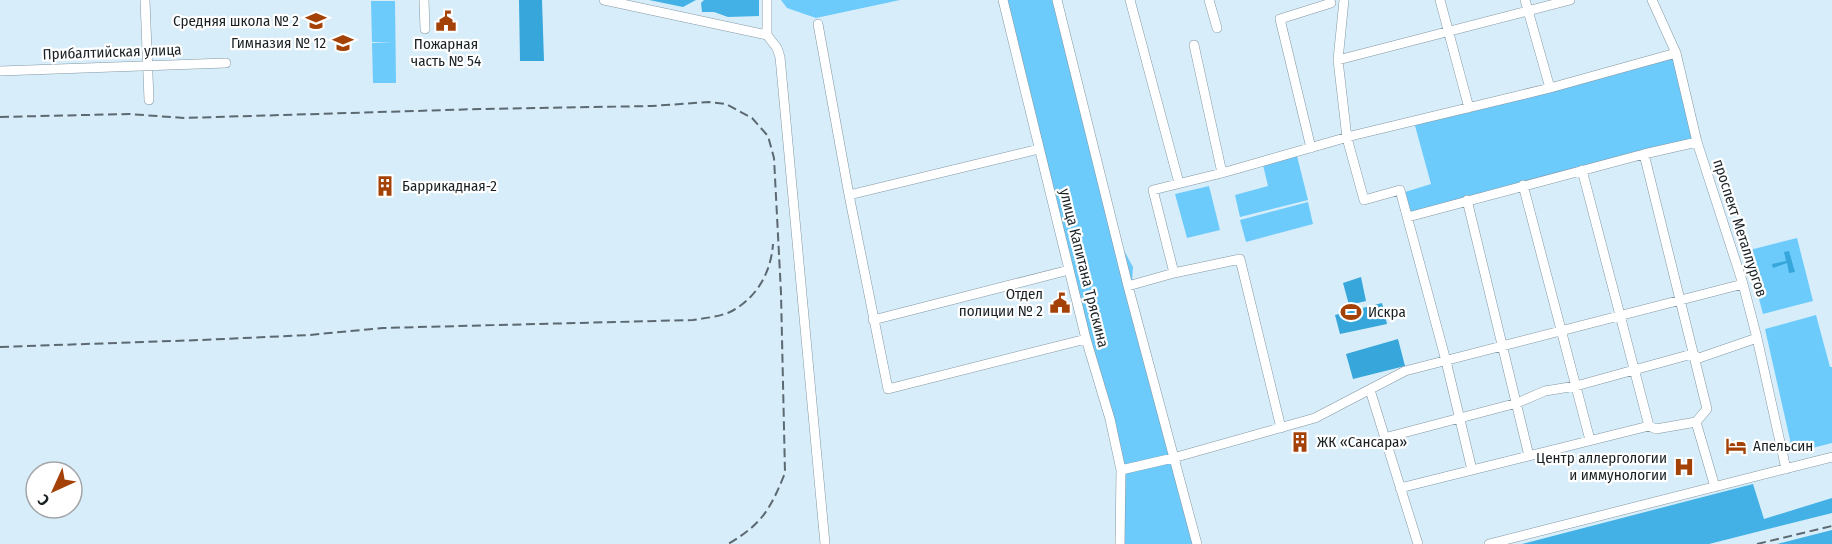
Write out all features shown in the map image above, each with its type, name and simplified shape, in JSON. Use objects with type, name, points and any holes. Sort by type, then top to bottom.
[{"type":"street","points":[[145,0],[149,100]]},
{"type":"street","points":[[424,0],[425,29]]},
{"type":"street","points":[[604,0],[767,35]]},
{"type":"street","points":[[767,0],[767,35],[777,48],[780,57],[825,544]]},
{"type":"street","name":"улица Капитана Тряскина","points":[[1003,0],[1086,339],[1110,419],[1121,470],[1120,544]]},
{"type":"street","points":[[1057,0],[1128,286],[1197,544]]},
{"type":"street","points":[[1130,0],[1179,183]]},
{"type":"street","points":[[1209,0],[1217,28]]},
{"type":"street","points":[[1344,0],[1338,60],[1347,138],[1365,200],[1400,190],[1446,361],[1472,470]]},
{"type":"street","points":[[1440,0],[1469,108]]},
{"type":"street","points":[[1525,0],[1550,88]]},
{"type":"street","points":[[1338,60],[1570,0]]},
{"type":"street","name":"проспект Металлургов","points":[[1652,0],[1676,53],[1697,142],[1743,284],[1786,469]]},
{"type":"street","points":[[1311,148],[1280,19],[1331,3]]},
{"type":"street","points":[[818,24],[888,389],[1086,339]]},
{"type":"street","points":[[1194,45],[1222,173]]},
{"type":"street","points":[[1174,273],[1153,190],[1222,173],[1354,135],[1550,88],[1676,53]]},
{"type":"street","name":"Прибалтийская улица","points":[[0,71],[226,63]]},
{"type":"street","points":[[1408,217],[1523,185],[1697,142]]},
{"type":"street","points":[[849,195],[1039,149]]},
{"type":"street","points":[[1400,488],[1649,426],[1656,429],[1696,422],[1707,409],[1644,154]]},
{"type":"street","points":[[1582,170],[1649,426]]},
{"type":"street","points":[[1523,185],[1590,440]]},
{"type":"street","points":[[1467,200],[1530,456]]},
{"type":"street","points":[[1128,286],[1174,273],[1240,259],[1281,428]]},
{"type":"street","points":[[873,320],[1069,270]]},
{"type":"street","points":[[1121,470],[1173,458],[1315,418],[1405,371],[1743,284]]},
{"type":"street","points":[[1384,438],[1517,403],[1545,391],[1576,386],[1692,354],[1699,358],[1757,338]]},
{"type":"street","points":[[1370,390],[1418,544]]},
{"type":"street","points":[[1696,422],[1715,487]]},
{"type":"street","points":[[1489,544],[1832,457]]},
{"type":"shaded area","points":[[519,0],[542,0],[544,61],[520,61]]},
{"type":"shaded area","points":[[649,0],[696,0],[683,7]]},
{"type":"shaded area","points":[[704,0],[759,0],[759,16],[728,17],[714,12],[702,12],[701,3]]},
{"type":"shaded area","points":[[781,0],[900,0],[816,18],[787,8]]},
{"type":"shaded area","points":[[1005,0],[1055,0],[1114,232],[1133,267],[1132,284],[1197,544],[1122,544],[1123,469],[1087,338]]},
{"type":"shaded area","points":[[371,1],[395,1],[396,83],[373,83],[372,43],[393,42],[372,42]]},
{"type":"shaded area","points":[[1675,53],[1696,139],[1411,212],[1405,192],[1431,184],[1414,122]]},
{"type":"shaded area","points":[[1297,156],[1308,200],[1240,217],[1235,195],[1268,186],[1263,165]]},
{"type":"shaded area","points":[[1209,186],[1220,230],[1187,238],[1175,194]]},
{"type":"shaded area","points":[[1308,202],[1313,224],[1246,242],[1240,220]]},
{"type":"shaded area","points":[[1797,238],[1813,301],[1763,314],[1746,251]]},
{"type":"shaded area","points":[[1789,251],[1795,272],[1789,273],[1787,263],[1773,268],[1772,264],[1786,261],[1784,252]]},
{"type":"shaded area","name":"Искра","points":[[1361,277],[1366,301],[1349,305],[1343,283]]},
{"type":"shaded area","name":"Искра","points":[[1382,303],[1387,324],[1340,334],[1335,315]]},
{"type":"shaded area","points":[[1816,315],[1830,367],[1832,367],[1832,443],[1793,453],[1765,329]]},
{"type":"shaded area","name":"Искра","points":[[1398,339],[1405,366],[1353,379],[1346,354]]},
{"type":"shaded area","points":[[1753,484],[1764,519],[1832,498],[1832,513],[1709,544],[1522,544]]},
{"type":"shaded area","points":[[1832,530],[1832,544],[1777,544]]},
{"type":"railway","points":[[0,117],[129,114],[184,118],[652,106],[709,102],[726,104],[752,118],[768,136],[774,158],[781,293],[785,473],[764,515],[749,530],[728,544]]},
{"type":"railway","points":[[0,347],[309,335],[383,328],[693,320],[725,314],[747,300],[761,284],[769,265],[773,244]]},
{"type":"railway","points":[[1757,544],[1832,526]]},
{"type":"place","name":"Средняя школа № 2","points":[[316,21]]},
{"type":"place","name":"Пожарная часть № 54","points":[[446,21]]},
{"type":"place","name":"Гимназия № 12","points":[[343,43]]},
{"type":"place","name":"Баррикадная-2","points":[[385,186]]},
{"type":"place","name":"Отдел полиции № 2","points":[[1060,303]]},
{"type":"place","name":"Искра","points":[[1351,312]]},
{"type":"place","name":"ЖК «Сансара»","points":[[1300,442]]},
{"type":"place","name":"Апельсин","points":[[1736,446]]},
{"type":"place","name":"Центр аллергологии и иммунологии","points":[[1684,467]]}]
